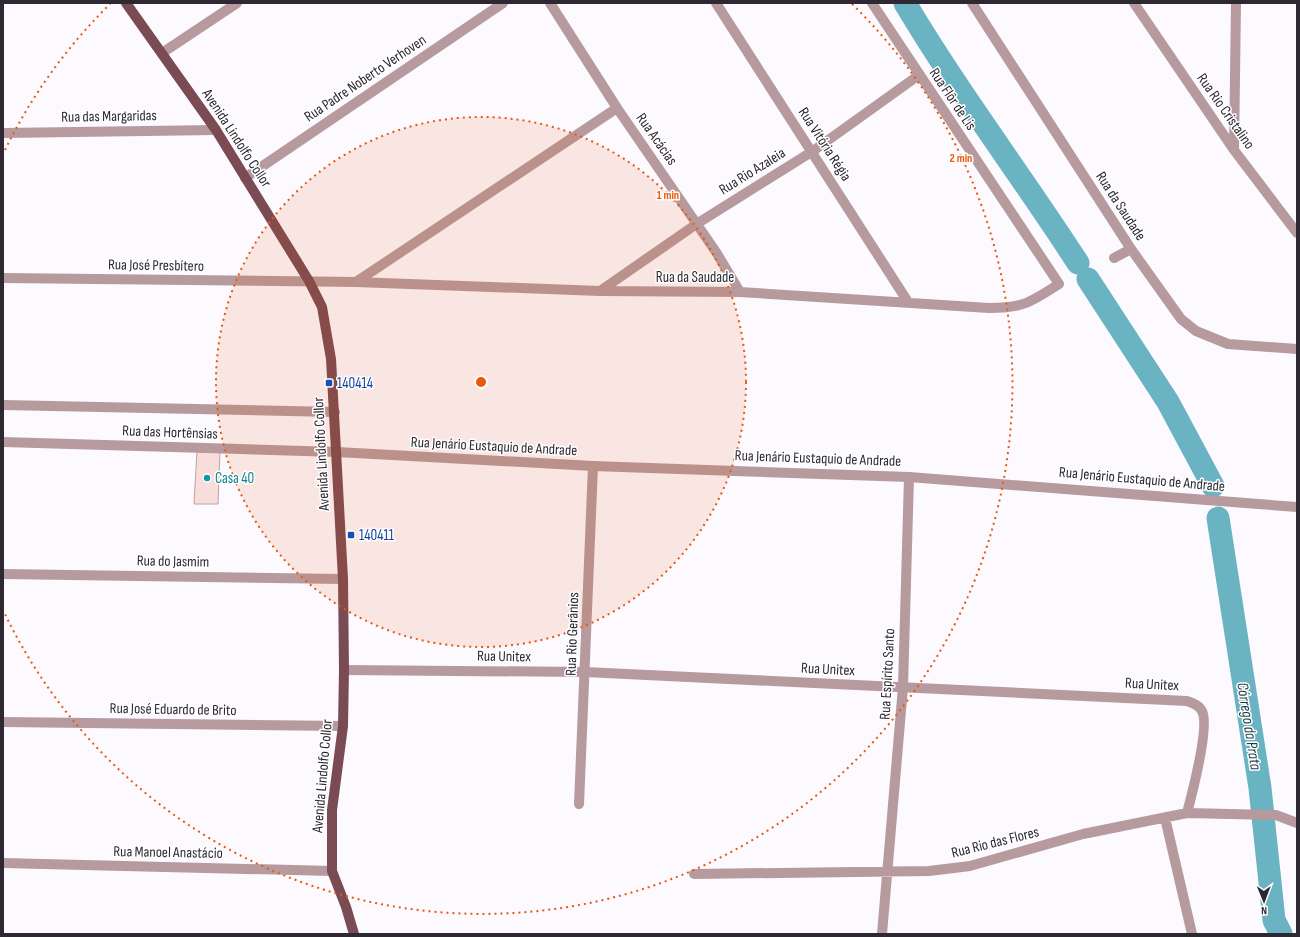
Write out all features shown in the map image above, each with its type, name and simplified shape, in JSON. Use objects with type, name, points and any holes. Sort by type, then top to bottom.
[{"type":"main road","name":"Avenida Lindolfo Collor","points":[[126,3],[216,130],[309,281],[322,307],[331,359],[343,579],[343,726],[332,810],[332,871],[346,907],[354,934]]},
{"type":"street","points":[[162,54],[237,3]]},
{"type":"street","name":"Rua Padre Noberto Verhoven","points":[[245,178],[503,3]]},
{"type":"street","name":"Rua Acácias","points":[[550,3],[617,108],[698,223],[740,292]]},
{"type":"street","name":"Rua Vitória Régia","points":[[716,3],[813,151],[908,302]]},
{"type":"street","name":"Rua Flôr de Lis","points":[[872,3],[1060,284],[1032,301]]},
{"type":"street","name":"Rua da Saudade","points":[[972,3],[1131,249],[1181,319],[1196,331],[1211,339],[1228,344],[1297,349]]},
{"type":"street","name":"Rua Rio Cristalino","points":[[1134,3],[1234,150],[1297,233]]},
{"type":"street","points":[[1234,150],[1236,3]]},
{"type":"street","name":"Rua Rio Azaleia","points":[[600,291],[698,223],[813,151],[919,75]]},
{"type":"street","points":[[356,282],[617,108]]},
{"type":"street","name":"Rua das Margaridas","points":[[3,133],[216,130]]},
{"type":"street","points":[[1114,258],[1131,249]]},
{"type":"street","name":"Rua José Presbítero","points":[[3,278],[309,281]]},
{"type":"street","name":"Rua da Saudade","points":[[309,281],[600,291],[740,292],[989,308],[1011,308],[1032,301]]},
{"type":"street","name":"Rua das Hortênsias","points":[[3,405],[335,412]]},
{"type":"street","name":"Rua das Hortênsias","points":[[3,442],[337,452]]},
{"type":"street","name":"Rua Jenário Eustaquio de Andrade","points":[[337,452],[593,466],[909,477],[1297,507]]},
{"type":"street","name":"Rua Rio Gerânios","points":[[579,804],[593,466]]},
{"type":"street","name":"Rua Espírito Santo","points":[[882,934],[903,687],[909,477]]},
{"type":"street","name":"Rua do Jasmim","points":[[3,574],[343,579]]},
{"type":"street","name":"Rua Unitex","points":[[344,670],[585,672],[1187,701],[1198,705],[1202,710],[1204,718],[1199,764],[1187,813]]},
{"type":"street","name":"Rua José Eduardo de Brito","points":[[3,722],[343,726]]},
{"type":"street","name":"Rua Rio das Flores","points":[[694,874],[929,871],[970,866],[1083,834],[1187,813],[1276,815],[1297,823]]},
{"type":"street","points":[[1165,818],[1192,934]]},
{"type":"street","name":"Rua Manoel Anastácio","points":[[3,863],[332,871]]},
{"type":"building","name":"Casa 40","points":[[197,451],[220,452],[218,504],[194,504]]},
{"type":"waterway","points":[[905,3],[946,69],[1078,263]]},
{"type":"waterway","points":[[1088,279],[1168,402],[1213,486]]},
{"type":"waterway","name":"Córrego da Prata","points":[[1218,518],[1260,788],[1274,920],[1281,934]]},
{"type":"place","name":"140414","points":[[329,383]]},
{"type":"place","name":"Casa 40","points":[[207,478]]},
{"type":"place","name":"140411","points":[[351,535]]}]
